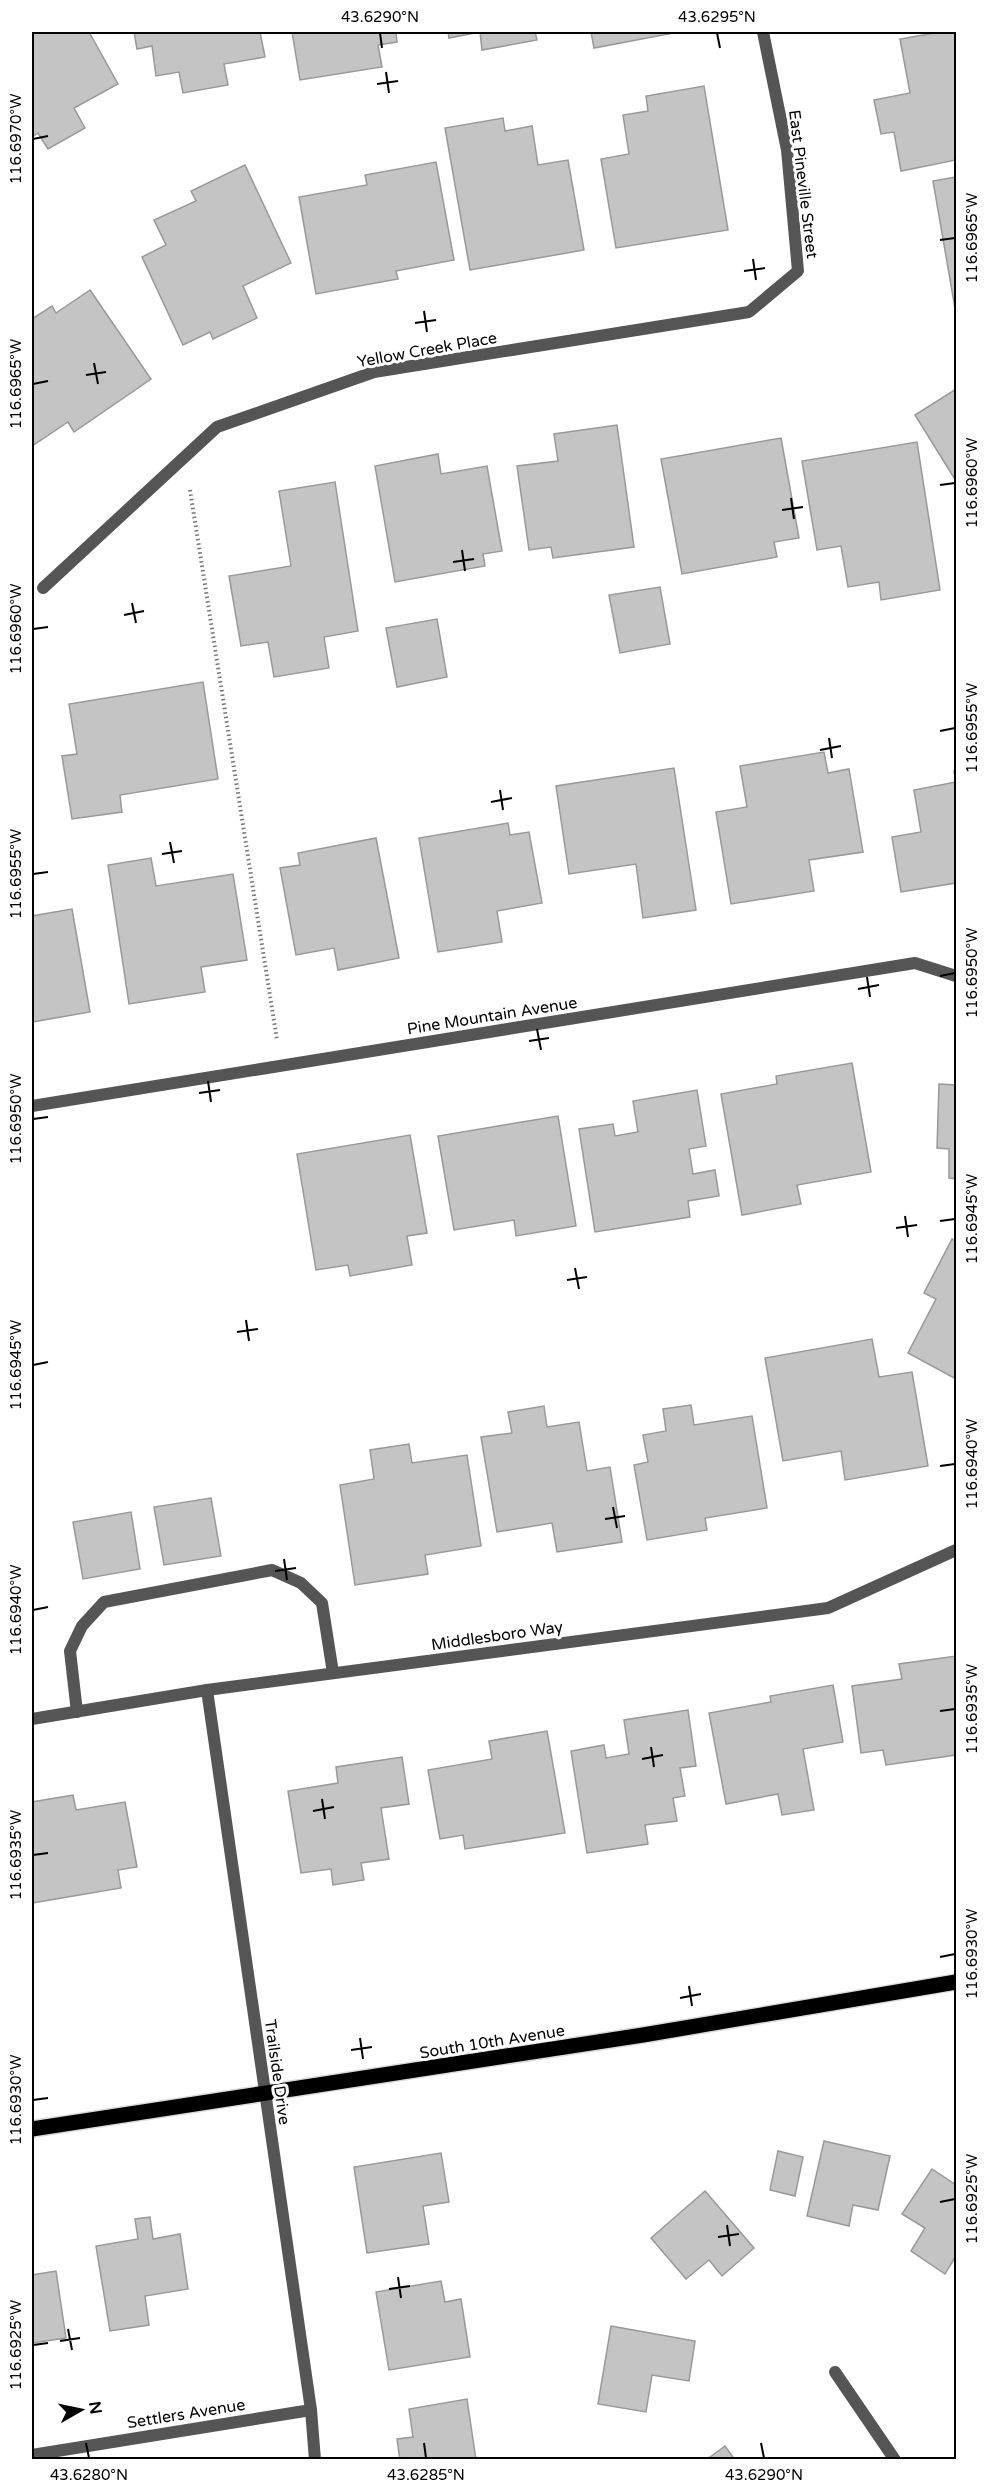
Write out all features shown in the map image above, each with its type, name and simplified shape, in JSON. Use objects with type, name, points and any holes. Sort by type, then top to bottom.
[{"type":"main road","name":"South 10th Avenue","points":[[32,2129],[632,2037],[957,1982]]},
{"type":"street","name":"East Pineville Street","points":[[763,32],[786,150],[798,271]]},
{"type":"street","name":"Yellow Creek Place","points":[[43,588],[217,427],[374,372],[749,312],[798,271]]},
{"type":"street","name":"Pine Mountain Avenue","points":[[32,1106],[915,963],[957,976]]},
{"type":"street","name":"Middlesboro Way","points":[[32,1719],[207,1690],[828,1608],[957,1550]]},
{"type":"street","points":[[76,1712],[70,1651],[82,1626],[104,1602],[272,1570],[301,1582],[322,1603],[333,1673]]},
{"type":"street","name":"Trailside Drive","points":[[207,1690],[311,2410],[315,2460]]},
{"type":"street","points":[[835,2372],[895,2460]]},
{"type":"street","name":"Settlers Avenue","points":[[32,2454],[311,2410]]},
{"type":"path","points":[[184,457],[281,1066]]},
{"type":"building","points":[[32,32],[89,32],[118,84],[74,108],[85,128],[48,149],[38,133],[32,137]]},
{"type":"building","points":[[134,32],[260,32],[265,57],[224,64],[228,85],[183,93],[179,72],[156,76],[152,46],[137,49]]},
{"type":"building","points":[[292,32],[396,32],[397,42],[378,45],[382,67],[300,80]]},
{"type":"building","points":[[448,32],[480,32],[449,38]]},
{"type":"building","points":[[480,32],[535,32],[537,40],[482,50]]},
{"type":"building","points":[[591,32],[674,32],[674,33],[594,48]]},
{"type":"building","points":[[940,32],[956,32],[956,160],[901,171],[894,132],[881,134],[874,100],[910,93],[900,39]]},
{"type":"building","points":[[704,86],[728,230],[616,248],[601,159],[629,154],[623,115],[648,111],[646,96]]},
{"type":"building","points":[[503,118],[505,131],[532,126],[538,165],[568,160],[584,250],[470,270],[445,128]]},
{"type":"building","points":[[436,162],[454,260],[396,271],[398,279],[316,294],[299,197],[367,185],[365,175]]},
{"type":"building","points":[[245,165],[291,263],[243,286],[257,318],[213,339],[210,332],[183,345],[142,257],[166,245],[154,220],[196,201],[191,191]]},
{"type":"building","points":[[956,177],[956,314],[933,181]]},
{"type":"building","points":[[90,290],[151,379],[74,432],[68,422],[32,446],[32,319],[52,306],[56,313]]},
{"type":"building","points":[[956,389],[956,481],[915,415]]},
{"type":"building","points":[[617,425],[634,547],[553,558],[551,547],[529,550],[517,466],[558,461],[554,434]]},
{"type":"building","points":[[781,438],[799,538],[774,542],[777,557],[682,574],[661,459]]},
{"type":"building","points":[[917,442],[940,590],[881,600],[879,582],[848,587],[841,546],[817,550],[802,461]]},
{"type":"building","points":[[438,454],[441,474],[487,466],[502,551],[483,554],[485,566],[395,582],[375,466]]},
{"type":"building","points":[[335,482],[358,631],[324,637],[329,668],[274,677],[268,642],[241,646],[229,576],[291,566],[279,491]]},
{"type":"building","points":[[660,587],[670,644],[620,653],[609,595]]},
{"type":"building","points":[[437,619],[447,677],[397,687],[386,628]]},
{"type":"building","points":[[203,682],[218,779],[120,795],[122,812],[72,819],[62,756],[77,754],[69,704]]},
{"type":"building","points":[[824,752],[828,773],[849,769],[863,852],[809,860],[814,891],[731,904],[716,812],[747,807],[740,766]]},
{"type":"building","points":[[674,768],[696,910],[643,918],[636,864],[569,874],[556,786]]},
{"type":"building","points":[[956,782],[956,883],[901,892],[892,837],[921,832],[914,790]]},
{"type":"building","points":[[508,823],[510,835],[529,832],[542,903],[497,911],[502,942],[438,952],[419,838]]},
{"type":"building","points":[[376,838],[399,958],[338,970],[334,948],[296,955],[280,868],[300,865],[298,853]]},
{"type":"building","points":[[151,858],[156,886],[233,874],[247,960],[201,967],[205,992],[129,1004],[108,865]]},
{"type":"building","points":[[72,909],[90,1012],[32,1022],[32,916]]},
{"type":"building","points":[[852,1063],[871,1172],[797,1185],[801,1204],[742,1215],[721,1094],[777,1084],[776,1076]]},
{"type":"building","points":[[939,1084],[956,1085],[956,1179],[949,1178],[949,1149],[937,1148]]},
{"type":"building","points":[[697,1090],[706,1146],[689,1149],[693,1174],[715,1170],[719,1196],[688,1201],[690,1217],[595,1232],[579,1129],[613,1124],[615,1136],[638,1132],[633,1101]]},
{"type":"building","points":[[558,1116],[576,1226],[516,1236],[514,1220],[454,1230],[438,1136]]},
{"type":"building","points":[[410,1135],[427,1233],[407,1236],[412,1265],[350,1276],[348,1265],[316,1270],[297,1154]]},
{"type":"building","points":[[952,1239],[956,1241],[956,1379],[908,1353],[936,1299],[924,1293]]},
{"type":"building","points":[[872,1339],[879,1377],[912,1372],[928,1466],[845,1480],[841,1451],[783,1461],[765,1358]]},
{"type":"building","points":[[691,1405],[694,1425],[752,1416],[767,1508],[705,1518],[707,1530],[647,1540],[634,1465],[648,1462],[643,1435],[666,1431],[663,1409]]},
{"type":"building","points":[[544,1406],[547,1427],[579,1422],[587,1471],[610,1467],[622,1542],[557,1552],[552,1523],[497,1532],[481,1437],[512,1433],[508,1412]]},
{"type":"building","points":[[409,1444],[412,1463],[467,1455],[481,1546],[425,1555],[428,1574],[355,1585],[340,1485],[374,1479],[370,1450]]},
{"type":"building","points":[[211,1498],[221,1556],[164,1565],[154,1507]]},
{"type":"building","points":[[131,1512],[140,1569],[83,1579],[73,1522]]},
{"type":"building","points":[[956,1656],[956,1755],[886,1765],[883,1750],[861,1753],[852,1686],[902,1679],[899,1664]]},
{"type":"building","points":[[833,1685],[843,1742],[803,1749],[814,1810],[782,1815],[778,1794],[726,1804],[709,1713],[771,1702],[770,1696]]},
{"type":"building","points":[[688,1710],[696,1766],[680,1768],[685,1796],[673,1798],[677,1821],[645,1825],[648,1844],[587,1853],[571,1751],[604,1745],[606,1758],[629,1754],[624,1720]]},
{"type":"building","points":[[547,1731],[565,1833],[465,1849],[463,1835],[440,1839],[428,1770],[492,1759],[489,1741]]},
{"type":"building","points":[[402,1757],[409,1804],[381,1808],[389,1859],[361,1863],[364,1880],[333,1885],[331,1869],[301,1873],[288,1791],[338,1783],[336,1767]]},
{"type":"building","points":[[73,1795],[76,1810],[125,1802],[137,1867],[118,1870],[121,1888],[32,1903],[32,1802]]},
{"type":"building","points":[[824,2141],[890,2156],[878,2210],[853,2205],[849,2226],[807,2216]]},
{"type":"building","points":[[778,2151],[803,2157],[795,2196],[770,2190]]},
{"type":"building","points":[[441,2153],[449,2202],[423,2206],[429,2244],[367,2253],[354,2167]]},
{"type":"building","points":[[932,2169],[956,2185],[956,2256],[945,2274],[911,2251],[925,2228],[902,2214]]},
{"type":"building","points":[[705,2191],[754,2248],[722,2276],[709,2260],[686,2279],[651,2238]]},
{"type":"building","points":[[150,2217],[153,2239],[180,2234],[188,2289],[145,2296],[149,2325],[110,2331],[96,2246],[138,2239],[135,2219]]},
{"type":"building","points":[[56,2271],[66,2338],[32,2343],[32,2275]]},
{"type":"building","points":[[441,2281],[445,2302],[461,2299],[470,2357],[389,2370],[376,2292]]},
{"type":"building","points":[[611,2326],[695,2341],[689,2381],[652,2375],[646,2412],[598,2404]]},
{"type":"building","points":[[467,2399],[476,2460],[400,2460],[397,2439],[413,2437],[409,2409]]},
{"type":"building","points":[[725,2446],[735,2460],[706,2460]]}]
